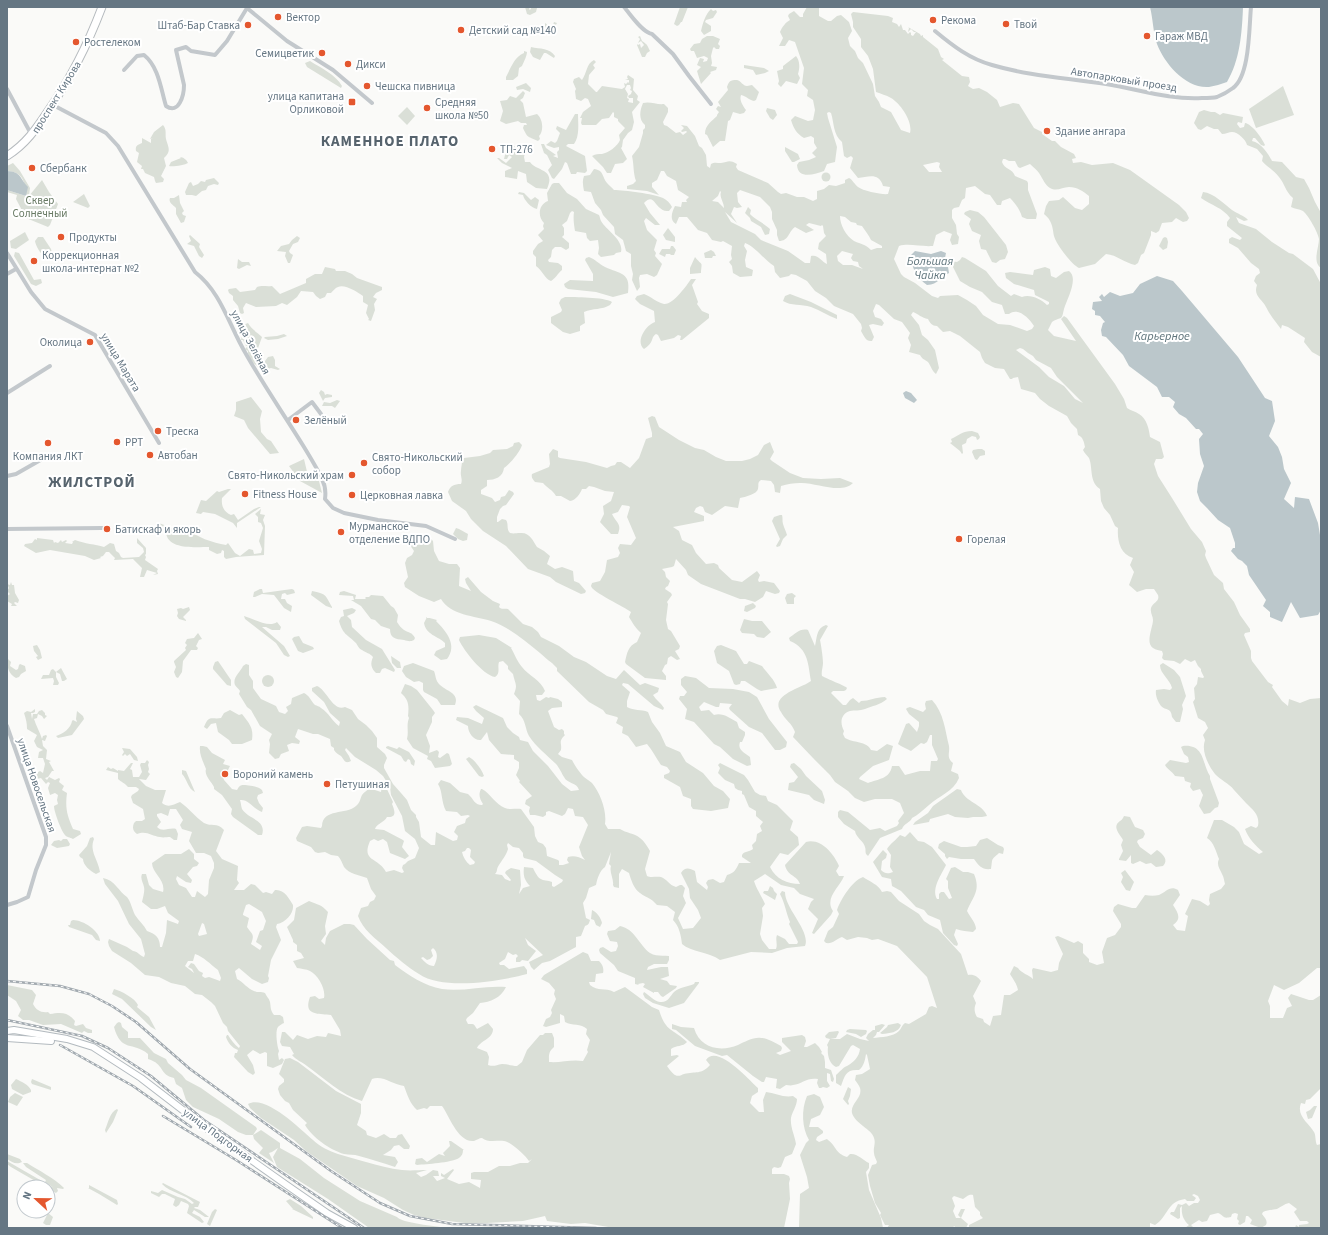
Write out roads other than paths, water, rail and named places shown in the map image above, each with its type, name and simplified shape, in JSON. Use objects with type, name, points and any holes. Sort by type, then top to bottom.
[{"type":"main road","name":"проспект Кирова","points":[[7,156],[32,136],[53,105],[85,49],[102,7]]},
{"type":"main road","name":"улица Подгорная","points":[[7,1031],[14,1030],[67,1039],[93,1047],[141,1078],[210,1131],[288,1186],[327,1213],[354,1228]]},
{"type":"main road","name":"улица Подгорная","points":[[7,1038],[82,1044]]},
{"type":"street","points":[[124,70],[137,56],[144,55],[148,59],[160,83],[166,106],[170,109],[174,109],[180,103],[184,90],[176,50],[186,47],[191,52],[216,56],[227,42],[247,7],[287,41],[332,70],[372,103]]},
{"type":"street","points":[[624,7],[648,33],[652,34],[673,54],[712,104]]},
{"type":"street","name":"Автопарковый проезд","points":[[935,31],[958,50],[974,59],[992,65],[1027,73],[1103,83],[1168,96],[1184,98],[1217,97],[1233,88],[1237,84],[1243,72],[1247,58],[1251,7]]},
{"type":"street","points":[[7,89],[32,136]]},
{"type":"street","name":"улица Зелёная","points":[[53,105],[106,133],[118,146],[195,272],[206,280],[219,299],[244,352],[288,420],[323,480],[326,493],[325,499],[333,508],[344,513],[378,520],[426,526],[455,539]]},
{"type":"street","name":"улица Марата","points":[[7,253],[34,297],[45,309],[95,335],[158,443]]},
{"type":"street","points":[[7,274],[16,269]]},
{"type":"street","points":[[7,393],[50,366]]},
{"type":"street","points":[[288,420],[312,402],[321,414]]},
{"type":"street","points":[[7,476],[16,474],[51,454]]},
{"type":"street","points":[[7,529],[102,528]]},
{"type":"street","name":"улица Новосельская","points":[[7,726],[46,837],[46,845],[28,896],[7,905]]},
{"type":"water","points":[[1150,7],[1243,7],[1238,55],[1227,82],[1216,86],[1200,87],[1192,84],[1177,73],[1165,59],[1157,44]]},
{"type":"water","points":[[7,171],[20,176],[28,187],[26,196],[7,190]]},
{"type":"water","name":"Большая Чайка","points":[[915,251],[931,254],[941,251],[946,253],[945,258],[948,264],[949,273],[937,282],[927,285],[918,276],[912,265],[910,256]]},
{"type":"water","name":"Карьерное","points":[[1157,276],[1173,281],[1238,357],[1265,398],[1272,401],[1275,421],[1269,436],[1278,447],[1282,457],[1284,469],[1291,483],[1284,499],[1294,508],[1295,497],[1309,499],[1318,523],[1321,541],[1321,610],[1318,615],[1300,618],[1291,602],[1282,622],[1270,617],[1270,612],[1263,606],[1266,600],[1249,575],[1247,566],[1231,551],[1235,548],[1235,543],[1230,528],[1218,520],[1200,501],[1197,492],[1198,483],[1204,466],[1200,454],[1199,439],[1203,434],[1186,418],[1179,414],[1173,407],[1175,402],[1169,397],[1162,397],[1157,387],[1129,366],[1123,355],[1106,337],[1102,336],[1101,330],[1103,323],[1105,322],[1100,316],[1095,315],[1095,311],[1092,309],[1093,302],[1102,301],[1099,297],[1102,294],[1104,297],[1110,292],[1120,296],[1133,293],[1140,284]]},
{"type":"water","points":[[906,391],[911,393],[917,400],[914,403],[905,398],[903,393]]},
{"type":"railway","points":[[7,981],[60,986],[89,994],[112,1006],[136,1022],[190,1069],[331,1171],[380,1203],[410,1216],[452,1224],[596,1228]]},
{"type":"railway","points":[[7,1020],[82,1036],[108,1048],[151,1076],[204,1120],[364,1228]]},
{"type":"railway","points":[[60,1045],[133,1086],[191,1127]]},
{"type":"railway","points":[[163,1116],[236,1160],[342,1228]]},
{"type":"place","name":"Вектор","points":[[278,17]]},
{"type":"place","name":"Рекома","points":[[933,20]]},
{"type":"place","name":"Твой","points":[[1006,24]]},
{"type":"place","name":"Штаб-Бар Ставка","points":[[248,25]]},
{"type":"place","name":"Детский сад №140","points":[[461,30]]},
{"type":"place","name":"Гараж МВД","points":[[1147,36]]},
{"type":"place","name":"Ростелеком","points":[[76,42]]},
{"type":"place","name":"Семицветик","points":[[322,53]]},
{"type":"place","name":"Дикси","points":[[348,64]]},
{"type":"place","name":"Чешска пивница","points":[[367,86]]},
{"type":"place","name":"улица капитана Орликовой","points":[[352,102]]},
{"type":"place","name":"Средняя школа №50","points":[[427,108]]},
{"type":"place","name":"Здание ангара","points":[[1047,131]]},
{"type":"place","name":"ТП-276","points":[[492,149]]},
{"type":"place","name":"Сбербанк","points":[[32,168]]},
{"type":"place","name":"Продукты","points":[[61,237]]},
{"type":"place","name":"Коррекционная школа-интернат №2","points":[[34,261]]},
{"type":"place","name":"Околица","points":[[90,342]]},
{"type":"place","name":"Зелёный","points":[[296,420]]},
{"type":"place","name":"Треска","points":[[158,431]]},
{"type":"place","name":"РРТ","points":[[117,442]]},
{"type":"place","name":"Компания ЛКТ","points":[[48,443]]},
{"type":"place","name":"Автобан","points":[[150,455]]},
{"type":"place","name":"Свято-Никольский собор","points":[[364,463]]},
{"type":"place","name":"Свято-Никольский храм","points":[[352,475]]},
{"type":"place","name":"Fitness House","points":[[245,494]]},
{"type":"place","name":"Церковная лавка","points":[[352,495]]},
{"type":"place","name":"Батискаф и якорь","points":[[107,529]]},
{"type":"place","name":"Мурманское отделение ВДПО","points":[[341,532]]},
{"type":"place","name":"Горелая","points":[[959,539]]},
{"type":"place","name":"Вороний камень","points":[[225,774]]},
{"type":"place","name":"Петушиная","points":[[327,784]]},
{"type":"district","name":"КАМЕННОЕ ПЛАТО","points":[[390,141]]},
{"type":"district","name":"ЖИЛСТРОЙ","points":[[92,482]]},
{"type":"park label","name":"Сквер Солнечный","points":[[40,206]]}]
